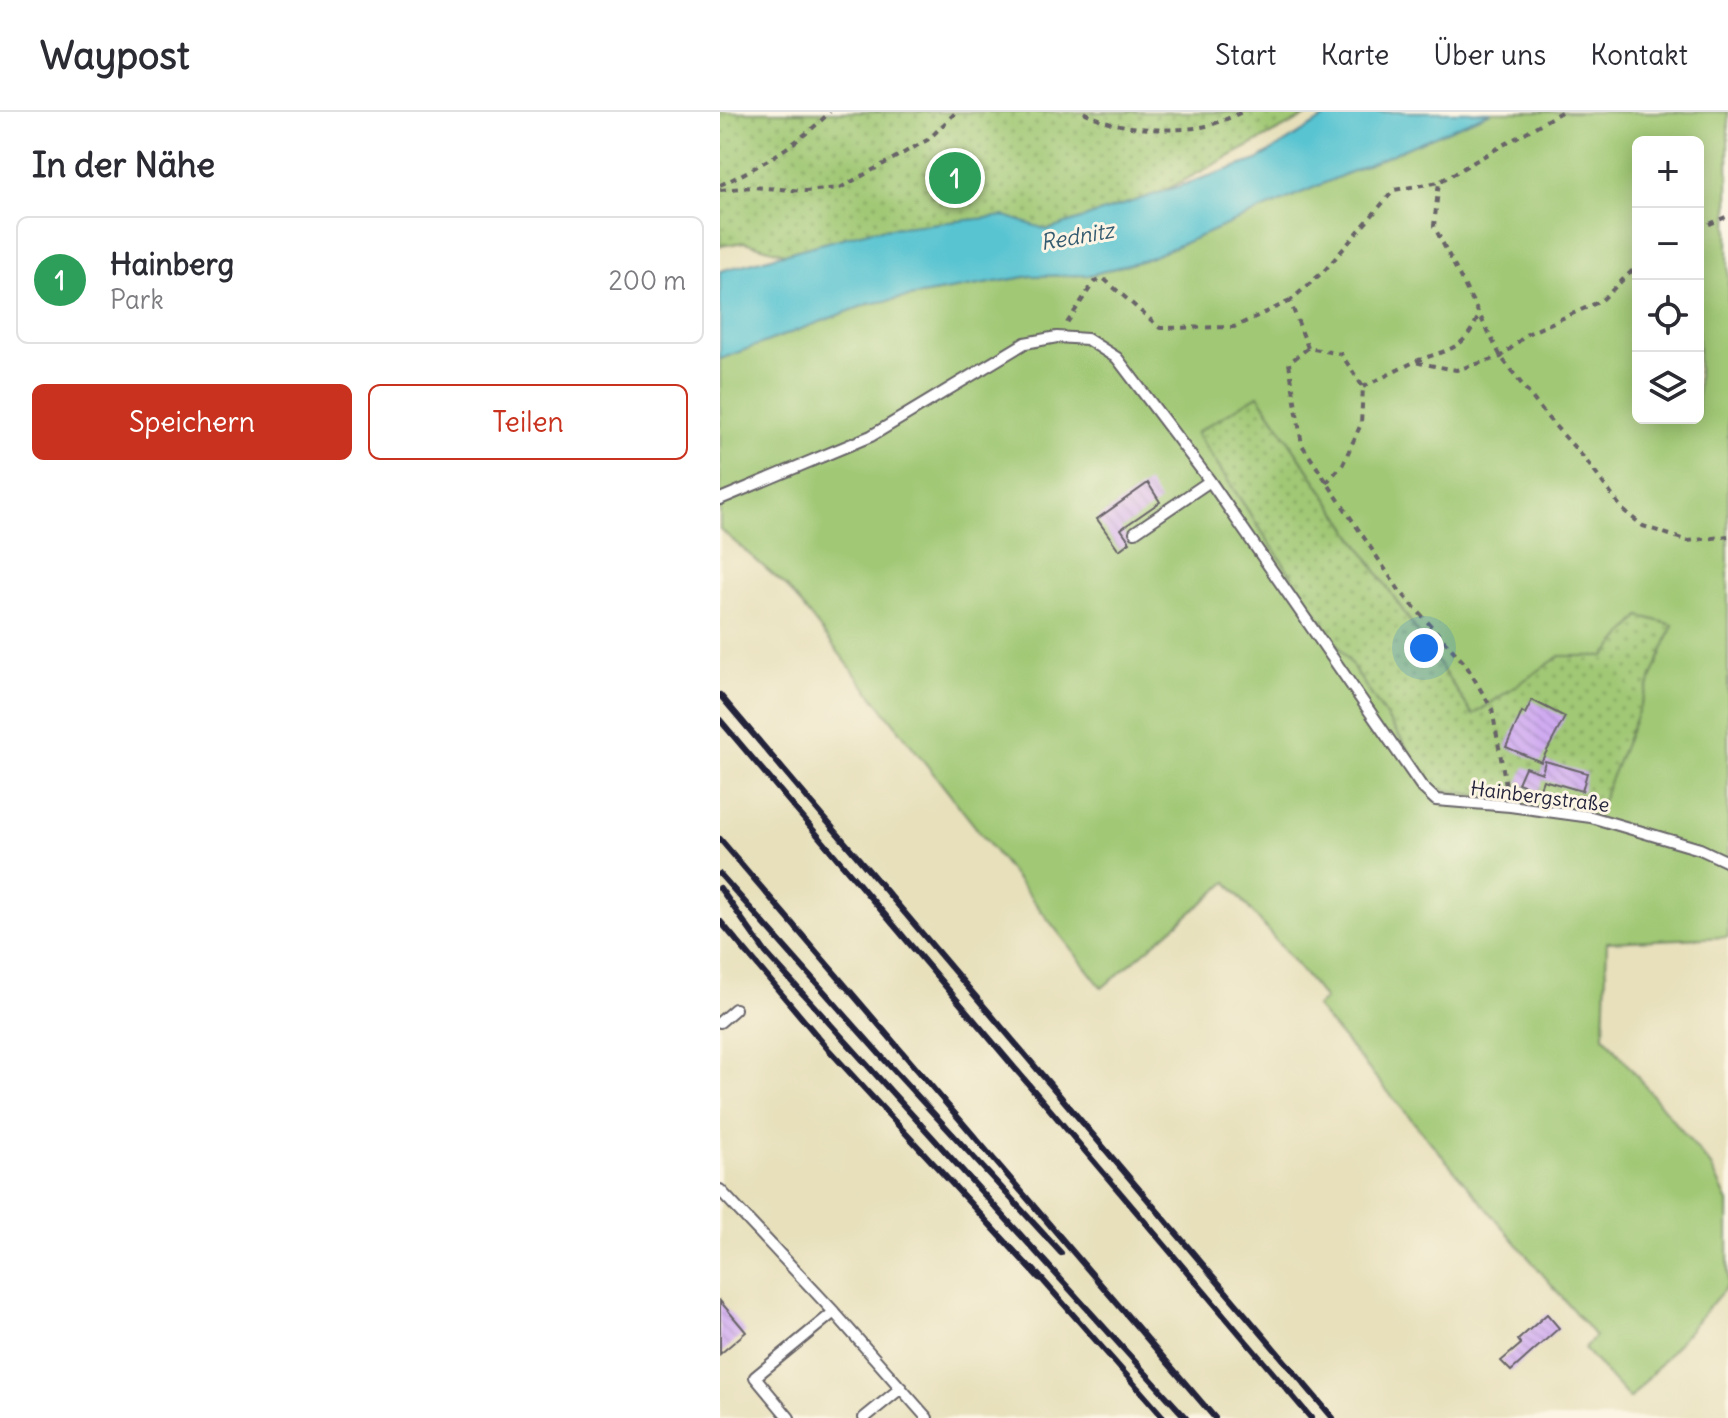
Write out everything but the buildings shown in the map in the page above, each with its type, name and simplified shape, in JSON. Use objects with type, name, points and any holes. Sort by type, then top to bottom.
[{"type":"lane","points":[[720,499],[871,436],[1025,343],[1057,337],[1087,339],[1117,358],[1210,481],[1135,532]]},
{"type":"lane","name":"Hainbergstraße","points":[[1210,481],[1422,787],[1436,800],[1591,817],[1700,849],[1728,862]]},
{"type":"lane","points":[[720,1022],[735,1009]]},
{"type":"lane","points":[[720,1190],[927,1418]]},
{"type":"lane","points":[[789,1418],[755,1377],[834,1312]]},
{"type":"lane","points":[[864,1418],[901,1388]]},
{"type":"path","points":[[720,187],[753,170],[816,126],[830,112]]},
{"type":"path","points":[[720,187],[805,191],[840,188],[929,139],[956,112]]},
{"type":"path","points":[[1084,112],[1124,125],[1196,128],[1221,122],[1242,112]]},
{"type":"path","points":[[1057,337],[1094,282],[1104,279],[1160,328],[1234,327],[1290,301],[1325,270],[1394,190],[1439,182],[1561,112]]},
{"type":"path","points":[[1439,182],[1434,226],[1501,357],[1547,417],[1585,459],[1623,510],[1643,526],[1688,541],[1728,536]]},
{"type":"path","points":[[1704,226],[1728,216]]},
{"type":"path","points":[[1414,362],[1456,370],[1501,357],[1527,334],[1601,301],[1632,271]]},
{"type":"path","points":[[1290,301],[1308,348]]},
{"type":"path","points":[[1363,387],[1414,362],[1460,345],[1469,337],[1479,315]]},
{"type":"path","points":[[1326,483],[1343,464],[1361,424],[1363,387],[1341,354],[1308,348],[1289,363],[1302,445],[1326,483],[1399,590],[1466,665],[1492,709],[1510,806]]},
{"type":"green space","points":[[720,112],[1314,112],[1156,195],[1074,223],[1002,241],[831,266],[744,242],[720,246]]},
{"type":"green space","points":[[1491,112],[1728,112],[1728,937],[1607,942],[1604,1036],[1711,1166],[1728,1202],[1728,1285],[1630,1399],[1584,1349],[1595,1336],[1316,1007],[1325,999],[1227,882],[1102,988],[787,587],[720,529],[720,359],[868,304],[1031,276],[1090,275],[1144,260]],"holes":[[[1258,395],[1473,715],[1560,657],[1605,656],[1640,617],[1490,797],[1434,788],[1196,433]]]},
{"type":"green space","points":[[1258,395],[1473,715],[1560,656],[1605,656],[1640,616],[1673,625],[1601,803],[1490,797],[1434,788],[1196,433]]},
{"type":"water","name":"Rednitz","points":[[1334,112],[1491,112],[1144,260],[1090,275],[1031,276],[868,304],[720,359],[720,271],[872,230],[1005,216],[1048,230],[1257,160]]},
{"type":"railway","points":[[720,695],[1333,1418]]},
{"type":"railway","points":[[720,720],[1311,1418]]},
{"type":"railway","points":[[720,839],[1215,1418]]},
{"type":"railway","points":[[720,874],[1061,1253]]},
{"type":"railway","points":[[720,888],[766,953],[1186,1418]]},
{"type":"railway","points":[[720,921],[828,1049],[1039,1278]]},
{"type":"railway","points":[[1033,1269],[1164,1418]]},
{"type":"place","name":"Hainberg","points":[[955,178]]}]
